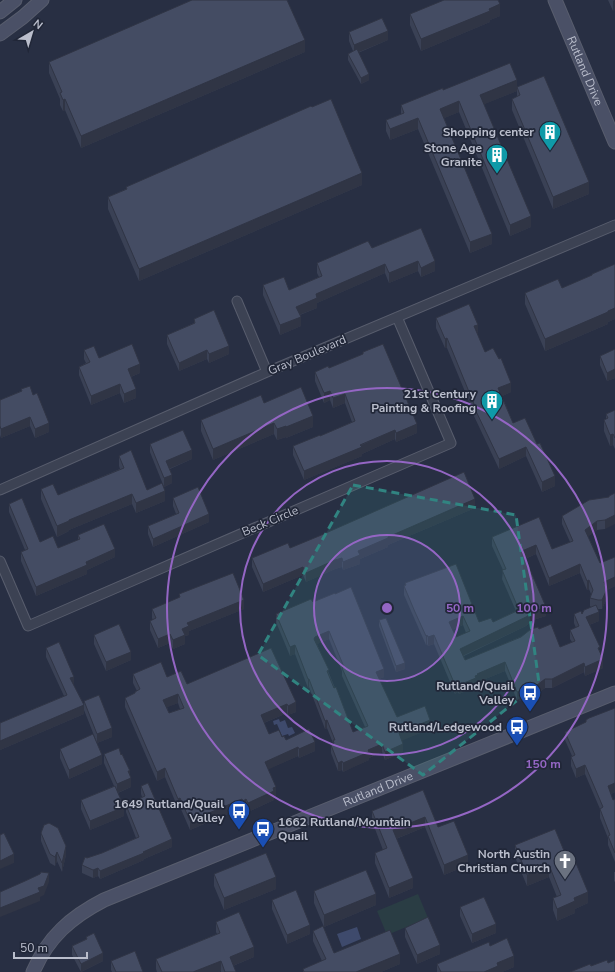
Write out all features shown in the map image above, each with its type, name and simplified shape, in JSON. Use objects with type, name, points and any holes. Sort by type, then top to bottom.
[{"type":"street","points":[[0,12],[16,0]]},
{"type":"street","points":[[0,34],[23,17],[42,0]]},
{"type":"street","name":"Rutland Drive","points":[[554,0],[615,142]]},
{"type":"street","name":"Gray Boulevard","points":[[0,490],[267,372],[615,225]]},
{"type":"street","points":[[237,301],[267,372]]},
{"type":"street","name":"Beck Circle","points":[[0,561],[28,626],[451,443],[397,317]]},
{"type":"street","name":"Rutland Drive","points":[[33,972],[42,953],[61,929],[88,908],[104,900],[615,694]]},
{"type":"highlighted area","points":[[353,485],[516,515],[539,683],[423,775],[258,655]]},
{"type":"shaded area","points":[[418,894],[428,918],[387,935],[377,911]]},
{"type":"water","points":[[279,719],[280,722],[285,720],[288,728],[292,727],[295,733],[289,736],[288,734],[282,736],[277,724],[274,725],[273,721]]},
{"type":"water","points":[[357,927],[361,939],[342,947],[337,934]]},
{"type":"building","points":[[192,0],[287,0],[305,40],[81,136],[65,99],[63,100],[60,93],[62,92],[49,62]]},
{"type":"building","points":[[444,0],[498,0],[500,4],[489,9],[490,11],[421,39],[410,14]]},
{"type":"building","points":[[382,18],[388,31],[354,45],[349,32]]},
{"type":"building","points":[[357,49],[369,74],[361,78],[348,54]]},
{"type":"building","points":[[510,63],[517,80],[480,95],[531,216],[510,225],[459,101],[440,109],[492,234],[470,242],[418,118],[390,129],[386,120],[404,113],[401,105]]},
{"type":"building","name":"Shopping center","points":[[544,76],[589,182],[553,197],[512,99],[520,95],[517,87]]},
{"type":"building","points":[[331,99],[362,173],[139,269],[108,197],[127,189],[126,187],[311,106],[312,107]]},
{"type":"building","points":[[421,228],[435,261],[421,268],[418,261],[389,273],[385,264],[316,294],[317,298],[296,307],[301,317],[280,325],[263,285],[284,277],[289,290],[322,276],[317,263],[368,241],[372,248]]},
{"type":"building","points":[[615,264],[615,308],[545,339],[525,293],[558,279],[562,288]]},
{"type":"building","points":[[469,304],[478,325],[474,326],[485,352],[493,348],[499,359],[501,358],[511,383],[498,388],[513,423],[525,418],[537,444],[540,443],[555,476],[542,482],[526,447],[499,459],[473,405],[474,404],[447,338],[445,339],[436,318]]},
{"type":"building","points":[[214,310],[229,346],[209,354],[207,350],[179,363],[167,335],[195,323],[194,319]]},
{"type":"building","points":[[132,344],[140,364],[128,369],[136,389],[124,394],[120,384],[91,396],[79,367],[90,362],[84,350],[94,346],[99,358]]},
{"type":"building","points":[[383,344],[417,424],[396,433],[395,430],[360,445],[362,447],[304,471],[293,446],[355,421],[345,394],[333,398],[330,391],[324,393],[315,372],[363,354],[363,352]]},
{"type":"building","points":[[615,349],[615,369],[607,373],[600,356]]},
{"type":"building","points":[[30,386],[33,395],[37,393],[49,423],[35,429],[30,417],[1,429],[0,400]]},
{"type":"building","points":[[301,387],[313,416],[277,429],[274,423],[213,449],[201,420],[261,395],[264,403]]},
{"type":"building","points":[[615,410],[615,438],[613,434],[610,435],[604,420],[608,418],[606,414]]},
{"type":"building","points":[[183,430],[192,450],[166,461],[172,475],[164,478],[150,444]]},
{"type":"building","points":[[131,450],[147,490],[162,483],[165,491],[136,503],[132,494],[57,526],[41,489],[53,484],[58,495],[124,468],[119,456]]},
{"type":"building","points":[[464,472],[475,499],[358,551],[360,555],[343,562],[342,558],[335,560],[306,573],[303,567],[263,584],[252,558],[288,543],[290,548]]},
{"type":"building","points":[[198,487],[209,514],[153,539],[148,526],[179,513],[173,498]]},
{"type":"building","points":[[615,493],[615,515],[605,520],[597,521],[585,530],[600,563],[615,557],[615,577],[604,582],[607,589],[602,600],[590,598],[593,590],[589,580],[587,581],[580,564],[549,578],[536,545],[522,551],[546,607],[533,612],[526,617],[460,649],[465,660],[521,637],[531,629],[538,627],[539,629],[551,624],[560,647],[575,641],[570,630],[579,626],[574,614],[581,611],[582,614],[584,610],[596,605],[599,612],[586,617],[600,647],[598,648],[603,659],[585,667],[584,663],[552,679],[545,679],[537,685],[519,693],[519,691],[517,692],[505,662],[477,674],[478,675],[475,676],[476,678],[459,685],[455,685],[434,635],[428,637],[427,635],[426,636],[404,586],[406,585],[405,583],[456,564],[479,622],[491,618],[493,622],[519,610],[502,570],[506,569],[492,537],[539,517],[552,549],[573,541],[562,516],[589,500],[609,496]],"holes":[[[463,616],[470,631],[456,637],[449,622]]]},
{"type":"building","points":[[22,498],[40,542],[53,536],[58,548],[80,539],[78,535],[104,524],[115,549],[86,562],[87,565],[36,587],[21,552],[28,549],[9,504]]},
{"type":"building","points":[[233,573],[244,600],[187,623],[189,626],[182,629],[185,635],[173,640],[170,634],[158,639],[150,621],[156,618],[152,609],[180,597],[179,594]]},
{"type":"building","points":[[351,587],[384,669],[376,672],[397,717],[425,706],[430,720],[399,733],[403,744],[385,752],[382,744],[368,750],[369,752],[343,763],[342,761],[338,763],[331,745],[334,743],[333,740],[335,740],[327,720],[325,721],[295,645],[290,647],[276,614],[311,599],[313,602]],"holes":[[[329,631],[344,667],[342,668],[368,726],[353,732],[336,687],[334,688],[327,671],[329,670],[314,639],[315,637]]]},
{"type":"building","points":[[386,618],[405,663],[396,666],[379,620]]},
{"type":"building","points":[[119,624],[131,652],[106,662],[94,635]]},
{"type":"building","points":[[59,642],[74,677],[70,678],[84,705],[0,741],[0,723],[67,695],[46,648]]},
{"type":"building","points":[[271,648],[296,702],[288,706],[287,704],[261,715],[269,734],[279,730],[282,737],[284,736],[286,740],[309,729],[315,742],[299,749],[298,747],[265,762],[276,787],[273,788],[274,791],[248,803],[246,799],[243,801],[242,799],[190,821],[180,798],[178,799],[165,768],[157,772],[125,698],[140,689],[133,674],[161,662],[167,677],[181,671],[187,684]],"holes":[[[178,694],[184,708],[169,713],[163,700]]]},
{"type":"building","points":[[99,695],[112,728],[97,734],[84,701]]},
{"type":"building","points":[[615,708],[615,783],[608,786],[613,800],[615,799],[615,853],[600,809],[603,807],[585,765],[576,769],[571,757],[575,755],[565,732],[586,722],[589,718]]},
{"type":"building","points":[[93,734],[102,755],[69,770],[60,749]]},
{"type":"building","points":[[119,748],[121,755],[122,754],[130,771],[128,771],[131,778],[117,784],[104,754]]},
{"type":"building","points":[[148,783],[172,839],[143,852],[144,853],[100,871],[98,868],[93,870],[82,865],[85,857],[87,858],[102,853],[139,837],[126,805],[145,796],[141,786]]},
{"type":"building","points":[[115,786],[124,807],[90,821],[81,800]]},
{"type":"building","points":[[423,790],[438,827],[454,821],[468,855],[444,865],[425,817],[393,830],[413,878],[389,888],[375,853],[387,848],[372,811]]},
{"type":"building","points":[[49,823],[58,828],[66,846],[62,863],[57,852],[55,857],[50,854],[41,833],[44,825]]},
{"type":"building","name":"North Austin Christian Church","points":[[555,829],[567,858],[573,856],[588,892],[574,898],[575,901],[557,909],[553,898],[561,895],[549,865],[527,875],[515,845]]},
{"type":"building","points":[[4,833],[14,854],[0,861],[0,835]]},
{"type":"building","points":[[266,853],[276,877],[224,898],[214,874]]},
{"type":"building","points":[[366,870],[376,894],[324,915],[314,891]]},
{"type":"building","points":[[41,872],[49,873],[44,886],[38,888],[40,892],[0,908],[0,892],[40,874]]},
{"type":"building","points":[[296,890],[310,925],[287,935],[272,900]]},
{"type":"building","points":[[484,897],[496,924],[472,934],[460,907]]},
{"type":"building","points":[[239,912],[254,947],[230,957],[236,972],[225,972],[221,961],[193,972],[162,972],[156,959],[220,933],[216,922]]},
{"type":"building","points":[[428,917],[440,945],[417,955],[405,928]]},
{"type":"building","points":[[323,926],[334,953],[390,930],[400,954],[356,972],[304,972],[303,969],[326,959],[313,931]]},
{"type":"building","points":[[94,933],[103,953],[81,964],[72,946],[87,939],[86,937]]},
{"type":"building","points":[[507,938],[514,956],[497,963],[498,966],[484,972],[441,972],[437,964],[489,942],[490,946]]},
{"type":"building","points":[[135,951],[143,972],[116,972],[111,961]]},
{"type":"building","points":[[607,960],[608,963],[615,960],[615,972],[570,972],[590,964],[591,966]]},
{"type":"place","name":"Shopping center","points":[[550,152]]},
{"type":"place","name":"Stone Age Granite","points":[[497,174]]},
{"type":"place","name":"21st Century Painting & Roofing","points":[[492,420]]},
{"type":"place","name":"Rutland/Quail Valley","points":[[530,712]]},
{"type":"place","name":"Rutland/Ledgewood","points":[[517,746]]},
{"type":"place","name":"1649 Rutland/Quail Valley","points":[[239,830]]},
{"type":"place","name":"1662 Rutland/Mountain Quail","points":[[263,848]]},
{"type":"place","name":"North Austin Christian Church","points":[[565,880]]}]
